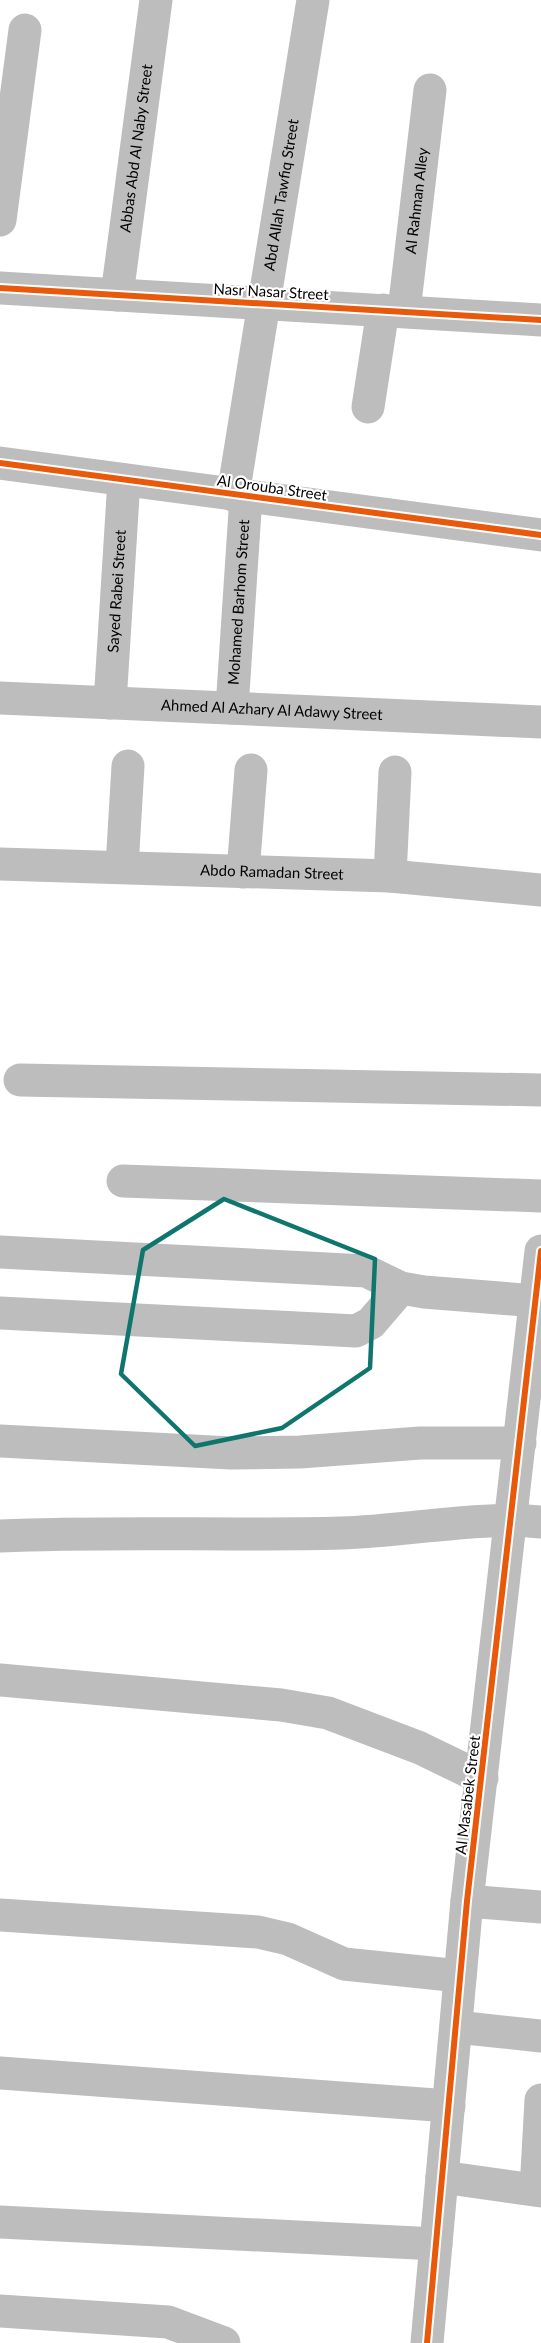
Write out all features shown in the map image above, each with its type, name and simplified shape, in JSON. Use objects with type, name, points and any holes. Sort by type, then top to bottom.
[{"type":"street","name":"Abbas Abd Al Naby Street","points":[[117,295],[156,0]]},
{"type":"street","name":"Abd Allah Tawfiq Street","points":[[239,495],[264,303],[312,0]]},
{"type":"street","points":[[0,220],[25,30]]},
{"type":"street","name":"Al Rahman Alley","points":[[368,407],[393,311],[430,90]]},
{"type":"street","name":"Nasr Nasar Street","points":[[0,288],[541,320]]},
{"type":"street","name":"Al Orouba Street","points":[[0,463],[541,535]]},
{"type":"street","name":"Sayed Rabei Street","points":[[110,703],[124,480]]},
{"type":"street","name":"Mohamed Barhom Street","points":[[232,708],[239,495]]},
{"type":"street","name":"Ahmed Al Azhary Al Adawy Street","points":[[0,698],[541,722]]},
{"type":"street","points":[[122,867],[128,766]]},
{"type":"street","points":[[243,872],[251,770]]},
{"type":"street","points":[[390,876],[395,772]]},
{"type":"street","name":"Abdo Ramadan Street","points":[[0,864],[390,876],[541,890]]},
{"type":"street","points":[[20,1080],[541,1090]]},
{"type":"street","points":[[123,1181],[541,1196]]},
{"type":"street","name":"Al Masabek Street","points":[[427,2343],[467,1901],[482,1778],[527,1521],[520,1443],[541,1251]]},
{"type":"street","points":[[0,1252],[366,1271],[401,1288],[536,1301]]},
{"type":"street","points":[[0,1313],[356,1331],[371,1323],[401,1288]]},
{"type":"street","points":[[0,1441],[231,1453],[300,1452],[420,1443],[520,1443]]},
{"type":"street","points":[[0,1536],[89,1533],[275,1535],[373,1532],[527,1521]]},
{"type":"street","points":[[0,1680],[280,1705],[328,1713],[420,1748],[482,1778]]},
{"type":"street","points":[[467,1901],[541,1907]]},
{"type":"street","points":[[0,1915],[258,1932],[288,1939],[344,1964],[460,1976]]},
{"type":"street","points":[[456,2027],[541,2036]]},
{"type":"street","points":[[0,2073],[449,2106]]},
{"type":"street","points":[[442,2177],[538,2191],[541,2100]]},
{"type":"street","points":[[0,2222],[436,2244]]},
{"type":"street","points":[[0,2311],[168,2322],[224,2343]]},
{"type":"highlighted area","points":[[224,1199],[375,1259],[370,1368],[282,1428],[195,1446],[121,1374],[143,1250]]},
{"type":"cycle path","points":[[0,288],[541,320]]},
{"type":"cycle path","points":[[0,463],[541,535]]},
{"type":"cycle path","points":[[427,2343],[467,1901],[541,1251]]}]
